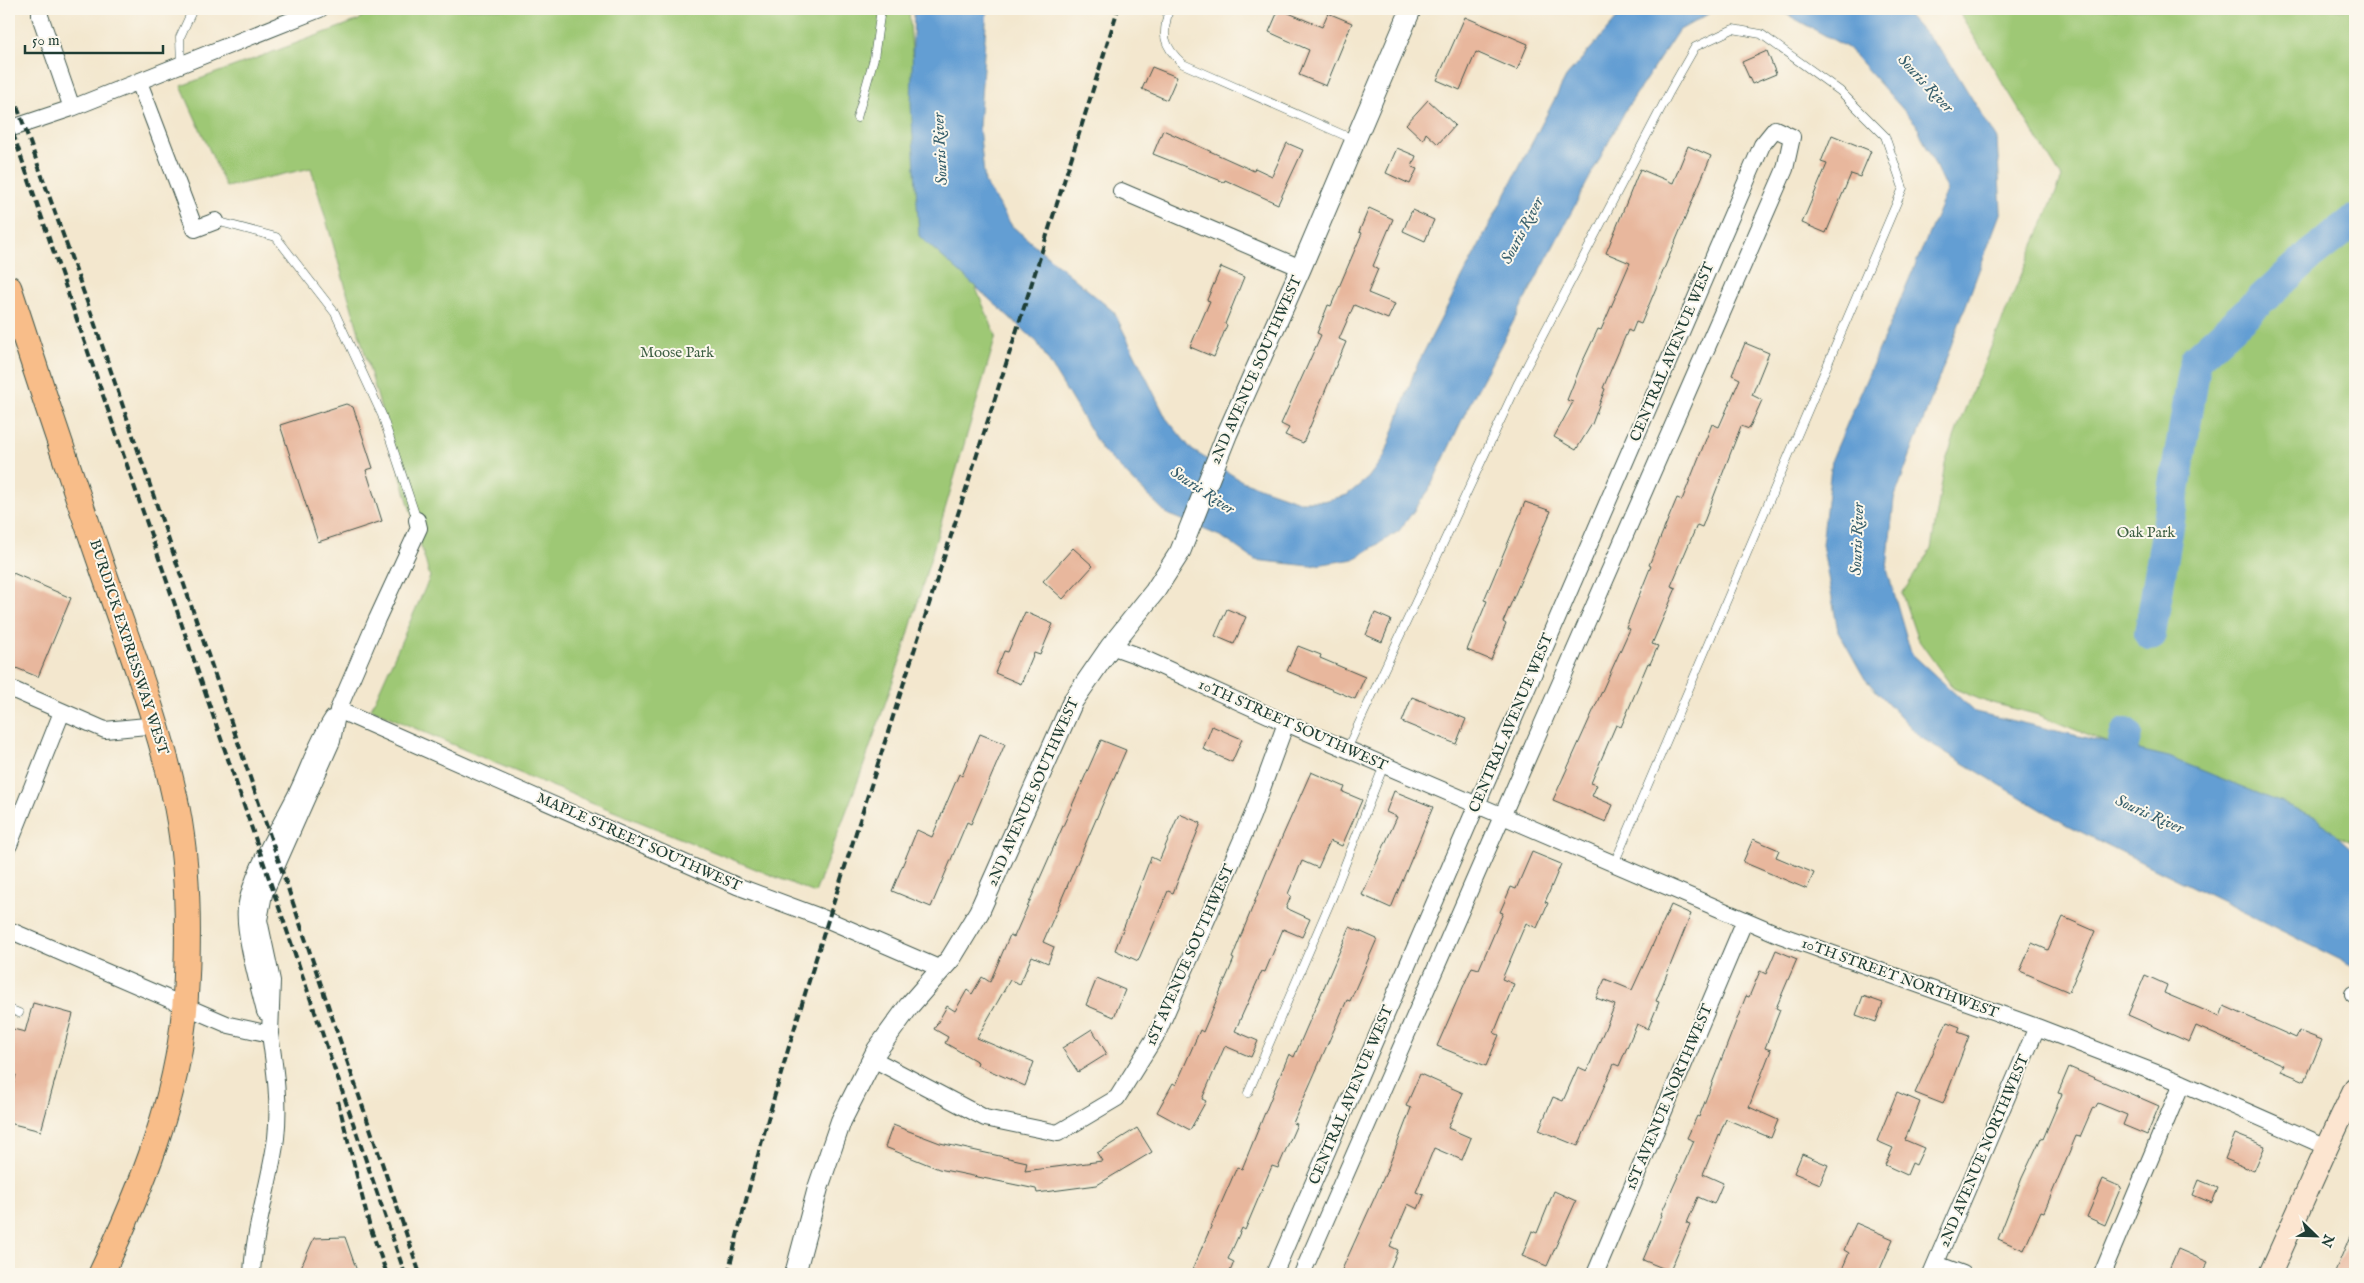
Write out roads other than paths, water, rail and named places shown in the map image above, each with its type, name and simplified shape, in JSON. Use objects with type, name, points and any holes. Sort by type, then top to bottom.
[{"type":"main road","name":"BURDICK EXPRESSWAY WEST","points":[[9,288],[68,470],[157,725],[178,811],[183,859],[186,907],[185,1006],[170,1091],[144,1178],[101,1274]]},
{"type":"main road","points":[[2270,1274],[2326,1147],[2355,1088]]},
{"type":"street","points":[[40,9],[40,16],[72,108]]},
{"type":"street","points":[[9,129],[72,108],[320,9]]},
{"type":"street","name":"2ND AVENUE SOUTHWEST","points":[[795,1274],[818,1188],[841,1121],[873,1059],[908,1006],[951,958],[979,912],[1073,701],[1111,646],[1155,592],[1180,552],[1227,434],[1356,140],[1409,9]]},
{"type":"street","points":[[139,82],[195,229],[216,222]]},
{"type":"street","name":"CENTRAL AVENUE WEST","points":[[1274,1274],[1475,805],[1762,145],[1775,129],[1792,137],[1785,169],[1501,816]]},
{"type":"street","points":[[1121,190],[1301,268]]},
{"type":"street","points":[[252,1274],[256,1233],[276,1138],[277,1081],[270,1034],[247,930],[246,909],[251,887],[298,790],[322,735],[338,710],[419,528],[417,520]]},
{"type":"street","name":"10TH STREET SOUTHWEST","points":[[1111,646],[1136,654],[1286,723],[1475,805]]},
{"type":"street","points":[[9,688],[106,730],[157,725]]},
{"type":"street","name":"MAPLE STREET SOUTHWEST","points":[[338,710],[738,886],[828,920],[941,969]]},
{"type":"street","points":[[9,845],[62,712]]},
{"type":"street","name":"1ST AVENUE SOUTHWEST","points":[[873,1059],[985,1118],[1058,1133],[1117,1098],[1157,1034],[1252,816],[1286,723]]},
{"type":"street","name":"10TH STREET NORTHWEST","points":[[1475,805],[1780,935],[2038,1027],[2182,1083],[2326,1147]]},
{"type":"street","points":[[1302,1274],[1439,966],[1501,816]]},
{"type":"street","name":"1ST AVENUE NORTHWEST","points":[[1595,1274],[1745,920]]},
{"type":"street","points":[[9,930],[229,1025],[270,1034]]},
{"type":"street","name":"2ND AVENUE NORTHWEST","points":[[1933,1269],[2038,1027]]},
{"type":"street","points":[[2102,1274],[2182,1083]]},
{"type":"street","points":[[1933,1269],[1963,1274]]},
{"type":"lane","points":[[181,65],[180,37],[193,9]]},
{"type":"lane","points":[[857,118],[874,58],[881,9]]},
{"type":"lane","points":[[1169,9],[1164,26],[1164,40],[1171,53],[1183,64],[1356,140]]},
{"type":"lane","points":[[1347,749],[1518,383],[1670,91],[1696,47],[1733,29],[1761,34],[1840,91],[1885,136],[1903,188],[1614,864]]},
{"type":"lane","points":[[216,222],[276,236],[335,313],[382,415],[417,520]]},
{"type":"lane","points":[[1248,1093],[1332,898],[1384,765]]},
{"type":"lane","points":[[9,1009],[19,1013]]},
{"type":"water","name":"Souris River","points":[[914,9],[987,9],[979,127],[985,183],[1012,226],[1114,312],[1166,418],[1192,450],[1242,481],[1299,501],[1324,501],[1347,495],[1368,478],[1385,455],[1416,367],[1566,77],[1625,9],[1717,9],[1678,31],[1625,111],[1468,407],[1429,490],[1399,531],[1354,559],[1310,566],[1255,560],[1222,537],[1167,514],[1102,450],[1037,342],[919,236],[911,104]]},
{"type":"water","name":"Souris River","points":[[1777,9],[1902,9],[1947,58],[1997,139],[2001,211],[1894,499],[1887,569],[1911,653],[1975,712],[2169,757],[2316,817],[2355,852],[2355,967],[2067,825],[1920,737],[1865,679],[1838,631],[1822,544],[1832,459],[1947,191],[1916,124],[1848,48]]},
{"type":"waterway","points":[[2150,634],[2196,359],[2309,256],[2355,220]]},
{"type":"waterway","points":[[2112,789],[2126,734]]},
{"type":"railway","points":[[728,1274],[780,1076],[800,1011],[1118,9]]},
{"type":"railway","points":[[9,84],[90,310],[420,1274]]},
{"type":"railway","points":[[9,122],[405,1274]]},
{"type":"railway","points":[[338,1101],[369,1224],[387,1274]]},
{"type":"park label","name":"Moose Park","points":[[677,352]]},
{"type":"park label","name":"Oak Park","points":[[2146,532]]}]
